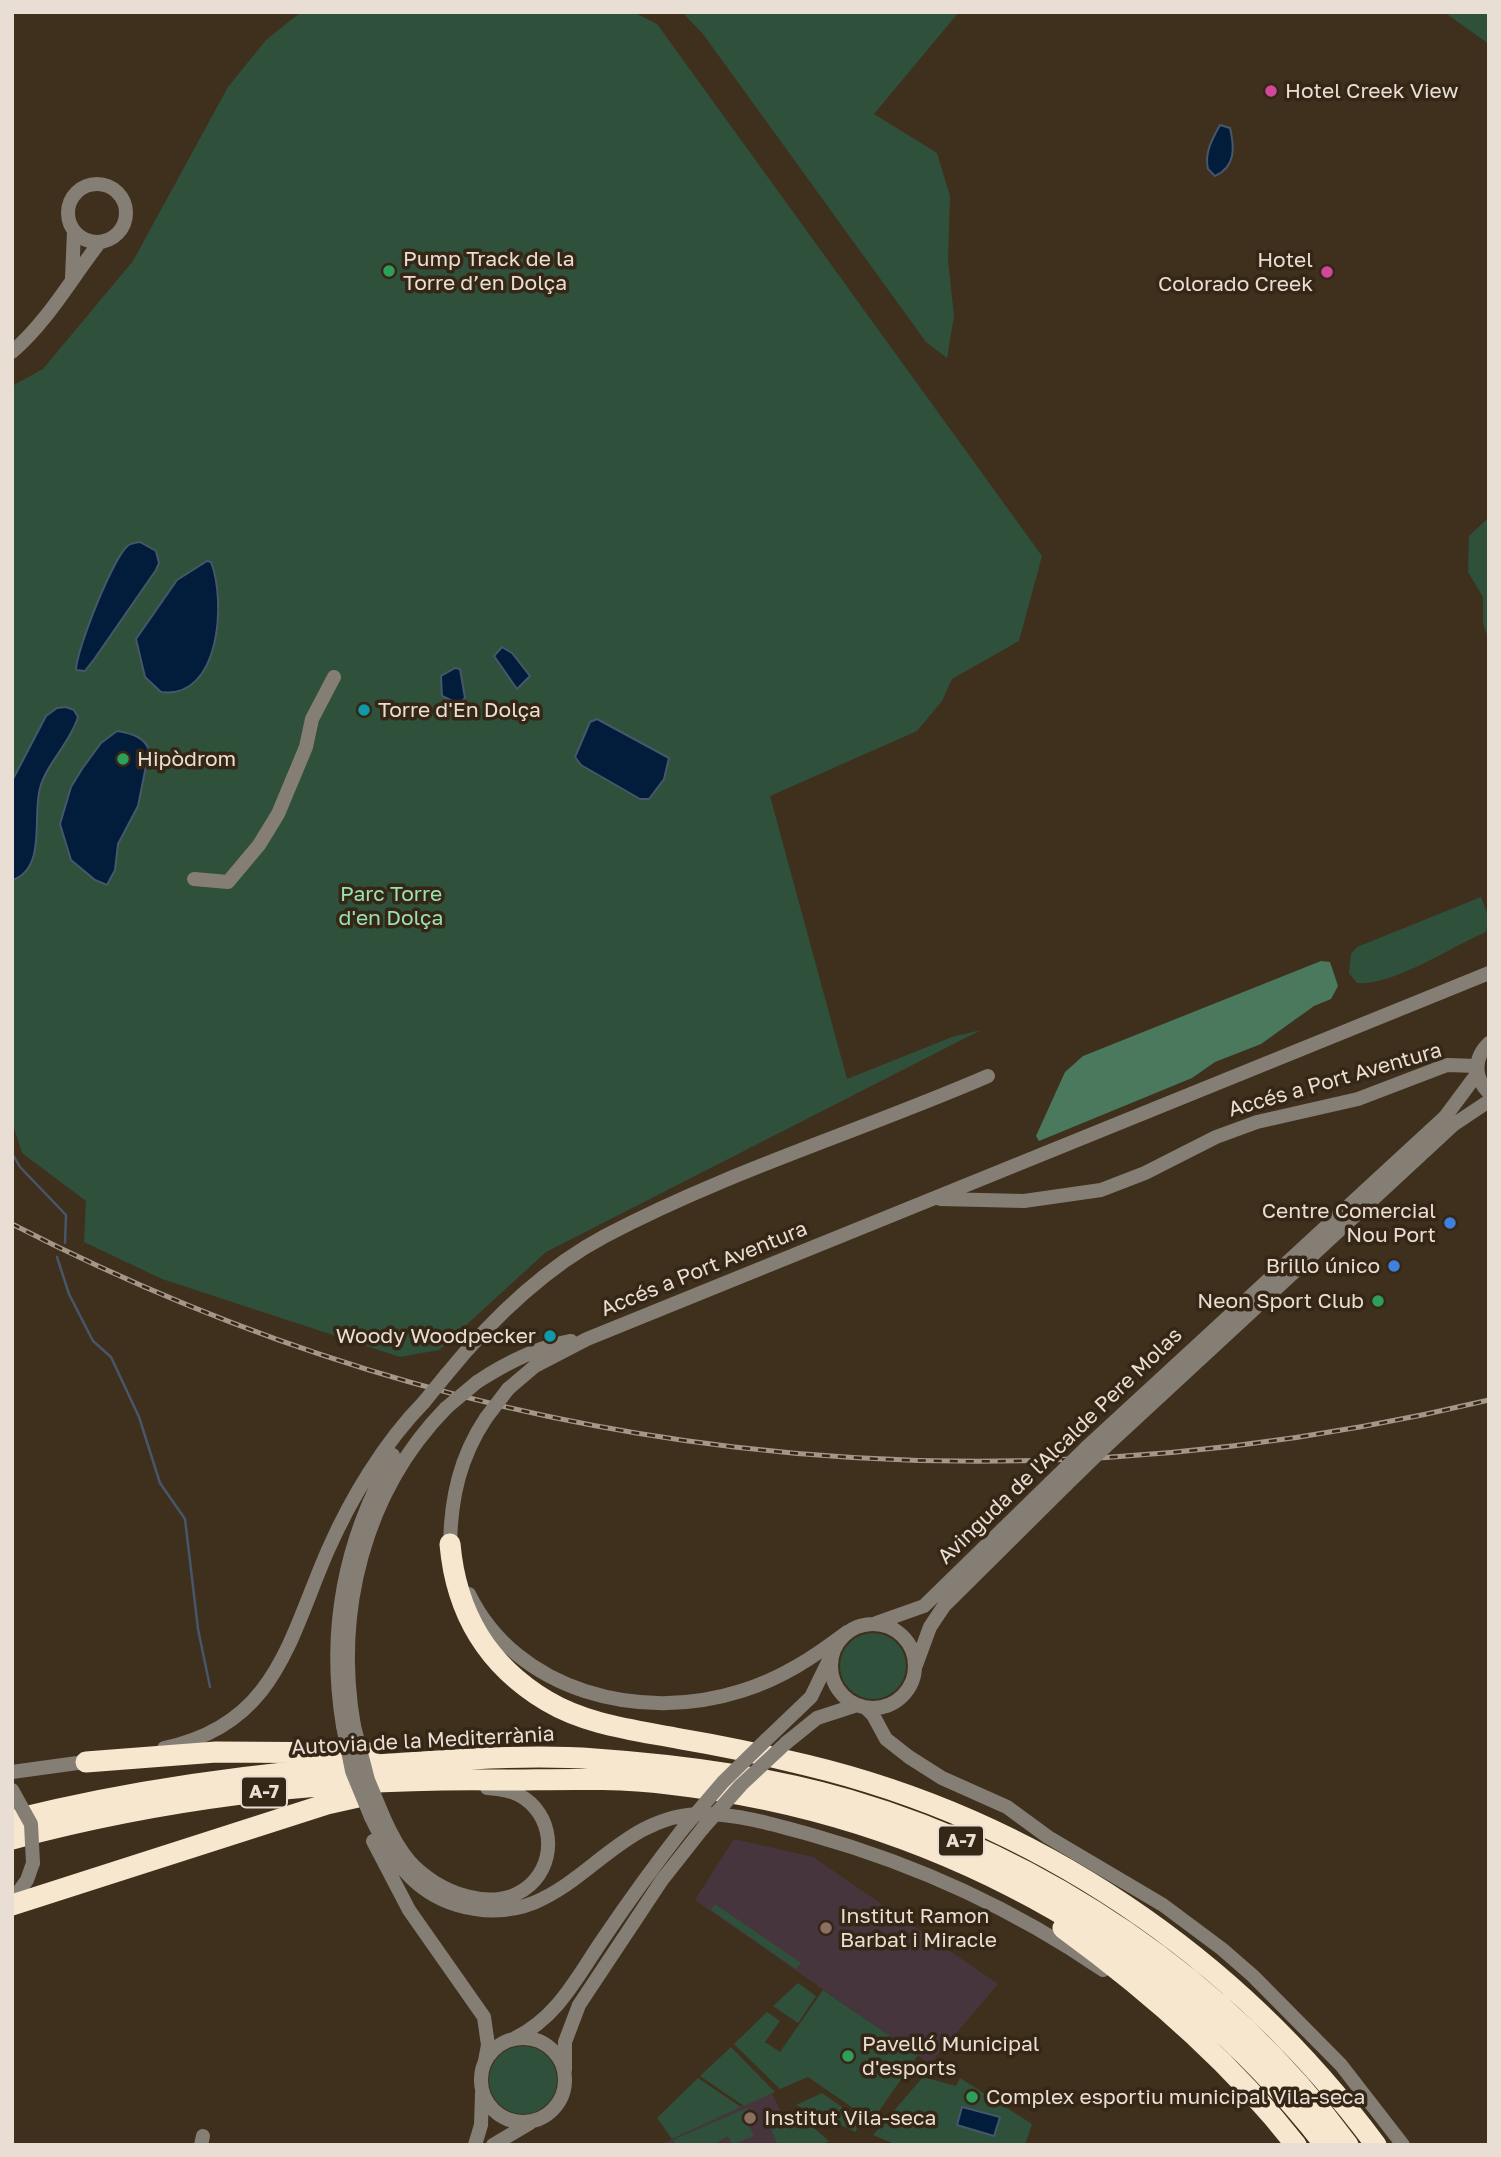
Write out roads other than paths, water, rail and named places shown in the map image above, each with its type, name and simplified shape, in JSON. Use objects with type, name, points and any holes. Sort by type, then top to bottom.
[{"type":"highway","points":[[450,1544],[456,1586],[475,1630],[512,1675],[548,1701],[601,1723],[841,1774],[911,1796],[979,1824],[1077,1874],[1139,1913],[1199,1958],[1330,2085],[1376,2145]]},
{"type":"highway","points":[[86,1762],[265,1751],[450,1754],[475,1758]]},
{"type":"highway","name":"Autovia de la Mediterrània","points":[[12,1820],[96,1800],[220,1780],[320,1769],[475,1758],[591,1758],[714,1771],[809,1789],[883,1811],[953,1837],[1038,1877],[1098,1912],[1180,1972],[1236,2021],[1290,2075],[1348,2145]]},
{"type":"highway","points":[[12,1903],[327,1804],[406,1790],[509,1787],[520,1780]]},
{"type":"highway","name":"Autovia de la Mediterrània","points":[[12,1839],[118,1815],[269,1792],[379,1783],[629,1780],[798,1805],[924,1845],[993,1875],[1059,1911],[1154,1975],[1236,2045],[1291,2103],[1325,2145]]},
{"type":"highway","points":[[924,1845],[941,1859],[1013,1897],[1064,1929],[1151,1997],[1232,2073],[1296,2145]]},
{"type":"highway","points":[[1098,1912],[1119,1918],[1251,2007]]},
{"type":"street","points":[[12,352],[50,314],[72,278],[100,242],[119,233],[127,214],[121,195],[107,185],[87,185],[72,198],[68,217],[74,231],[72,278]]},
{"type":"street","points":[[74,231],[89,241],[100,242]]},
{"type":"street","points":[[194,879],[228,883],[259,845],[291,787],[306,747],[312,719],[334,677]]},
{"type":"street","name":"Accés a Port Aventura","points":[[450,1544],[454,1489],[468,1449],[486,1418],[508,1389],[535,1366],[587,1339],[1251,1072],[1489,973]]},
{"type":"street","name":"Avinguda de l'Alcalde Pere Molas","points":[[871,1624],[924,1606],[1087,1447],[1451,1112],[1477,1070],[1480,1053],[1489,1043]]},
{"type":"street","name":"Accés a Port Aventura","points":[[925,1202],[949,1199],[1034,1201],[1101,1189],[1145,1173],[1216,1138],[1256,1122],[1371,1095],[1447,1065],[1477,1070]]},
{"type":"street","points":[[1477,1070],[1489,1093]]},
{"type":"street","points":[[12,1772],[86,1762],[187,1743],[229,1723],[267,1687],[286,1655],[319,1572],[356,1497],[404,1422],[424,1402],[483,1330],[548,1274],[604,1237],[736,1175],[988,1076]]},
{"type":"street","name":"Avinguda de l'Alcalde Pere Molas","points":[[915,1670],[930,1628],[944,1606],[1066,1485],[1443,1134],[1489,1101]]},
{"type":"street","points":[[352,1569],[397,1471],[424,1432],[446,1408],[477,1382],[504,1365],[550,1345],[587,1339]]},
{"type":"street","points":[[424,1402],[373,1493],[355,1535],[336,1677],[348,1726],[368,1780],[373,1817],[385,1866],[409,1910],[484,2017],[488,2045],[481,2088],[482,2109],[475,2145]]},
{"type":"street","points":[[450,1544],[477,1610],[509,1649],[522,1661],[550,1678],[606,1697],[670,1703],[722,1697],[789,1671],[848,1632],[871,1624],[894,1630],[904,1637],[910,1647],[915,1670],[910,1687],[884,1712],[880,1727]]},
{"type":"street","points":[[485,2061],[503,2042],[532,2029],[557,2006],[649,1872],[682,1830],[723,1782],[810,1697],[835,1647],[848,1632]]},
{"type":"street","points":[[832,1656],[835,1685],[880,1727],[886,1739],[908,1757],[942,1778],[1007,1807],[1048,1838],[1083,1855],[1163,1905],[1222,1949],[1263,1985],[1341,2065],[1403,2145]]},
{"type":"street","points":[[493,2145],[556,2107],[566,2084],[565,2042],[579,2005],[662,1880],[741,1785],[817,1718],[861,1707],[892,1704]]},
{"type":"street","points":[[348,1726],[352,1771],[393,1858],[419,1886],[441,1900],[486,1911],[539,1902],[571,1883],[636,1832],[662,1819],[705,1814],[767,1823],[890,1860],[968,1892],[1068,1947],[1174,2020]]},
{"type":"street","points":[[373,1817],[409,1860],[434,1882],[472,1898],[490,1900],[509,1897],[524,1890],[542,1870],[549,1845],[547,1829],[538,1812],[519,1794],[479,1787]]},
{"type":"street","points":[[12,1790],[31,1824],[33,1863],[27,1880],[12,1903]]},
{"type":"street","points":[[515,2038],[541,2041],[560,2058],[565,2070]]},
{"type":"street","points":[[481,2088],[486,2101],[507,2119],[534,2121]]},
{"type":"water","points":[[1220,125],[1230,128],[1233,150],[1226,168],[1215,176],[1208,169],[1207,157]]},
{"type":"water","points":[[140,542],[156,551],[159,563],[156,570],[85,671],[76,670],[89,624],[114,566],[129,545]]},
{"type":"water","points":[[207,561],[211,562],[216,579],[218,622],[207,664],[196,680],[181,690],[161,692],[145,677],[136,639],[177,580]]},
{"type":"water","points":[[502,647],[512,653],[530,676],[517,689],[494,656]]},
{"type":"water","points":[[455,668],[460,669],[465,698],[459,704],[442,696],[441,676]]},
{"type":"water","points":[[57,708],[74,710],[78,717],[40,788],[36,840],[30,865],[23,874],[12,880],[12,781],[46,716]]},
{"type":"water","points":[[597,719],[669,758],[664,779],[649,799],[640,799],[581,765],[575,757],[590,722]]},
{"type":"water","points":[[117,731],[141,739],[149,751],[138,806],[118,844],[115,870],[107,885],[95,880],[71,860],[60,824],[71,787],[82,769],[101,743]]},
{"type":"water","points":[[962,2107],[1000,2117],[994,2136],[957,2125]]},
{"type":"waterway","points":[[12,1153],[20,1167],[66,1215],[65,1243]]},
{"type":"waterway","points":[[57,1257],[69,1294],[93,1341],[111,1357],[139,1417],[160,1483],[185,1519],[198,1629],[210,1687]]},
{"type":"railway","points":[[12,1224],[188,1305],[367,1369],[550,1417],[734,1447],[921,1461],[1110,1457],[1299,1437],[1489,1400]]},
{"type":"place","name":"Hotel Creek View","points":[[1271,91]]},
{"type":"place","name":"Pump Track de la Torre d’en Dolça","points":[[389,271]]},
{"type":"place","name":"Hotel Colorado Creek","points":[[1327,272]]},
{"type":"place","name":"Torre d'En Dolça","points":[[364,710]]},
{"type":"place","name":"Hipòdrom","points":[[123,759]]},
{"type":"place","name":"Centre Comercial Nou Port","points":[[1450,1223]]},
{"type":"place","name":"Brillo único","points":[[1394,1266]]},
{"type":"place","name":"Neon Sport Club","points":[[1378,1301]]},
{"type":"place","name":"Woody Woodpecker","points":[[550,1336]]},
{"type":"place","name":"Institut Ramon Barbat i Miracle","points":[[826,1928]]},
{"type":"place","name":"Pavelló Municipal d'esports","points":[[848,2056]]},
{"type":"place","name":"Complex esportiu municipal Vila-seca","points":[[972,2097]]},
{"type":"place","name":"Institut Vila-seca","points":[[750,2118]]},
{"type":"park label","name":"Parc Torre d'en Dolça","points":[[391,906]]}]
